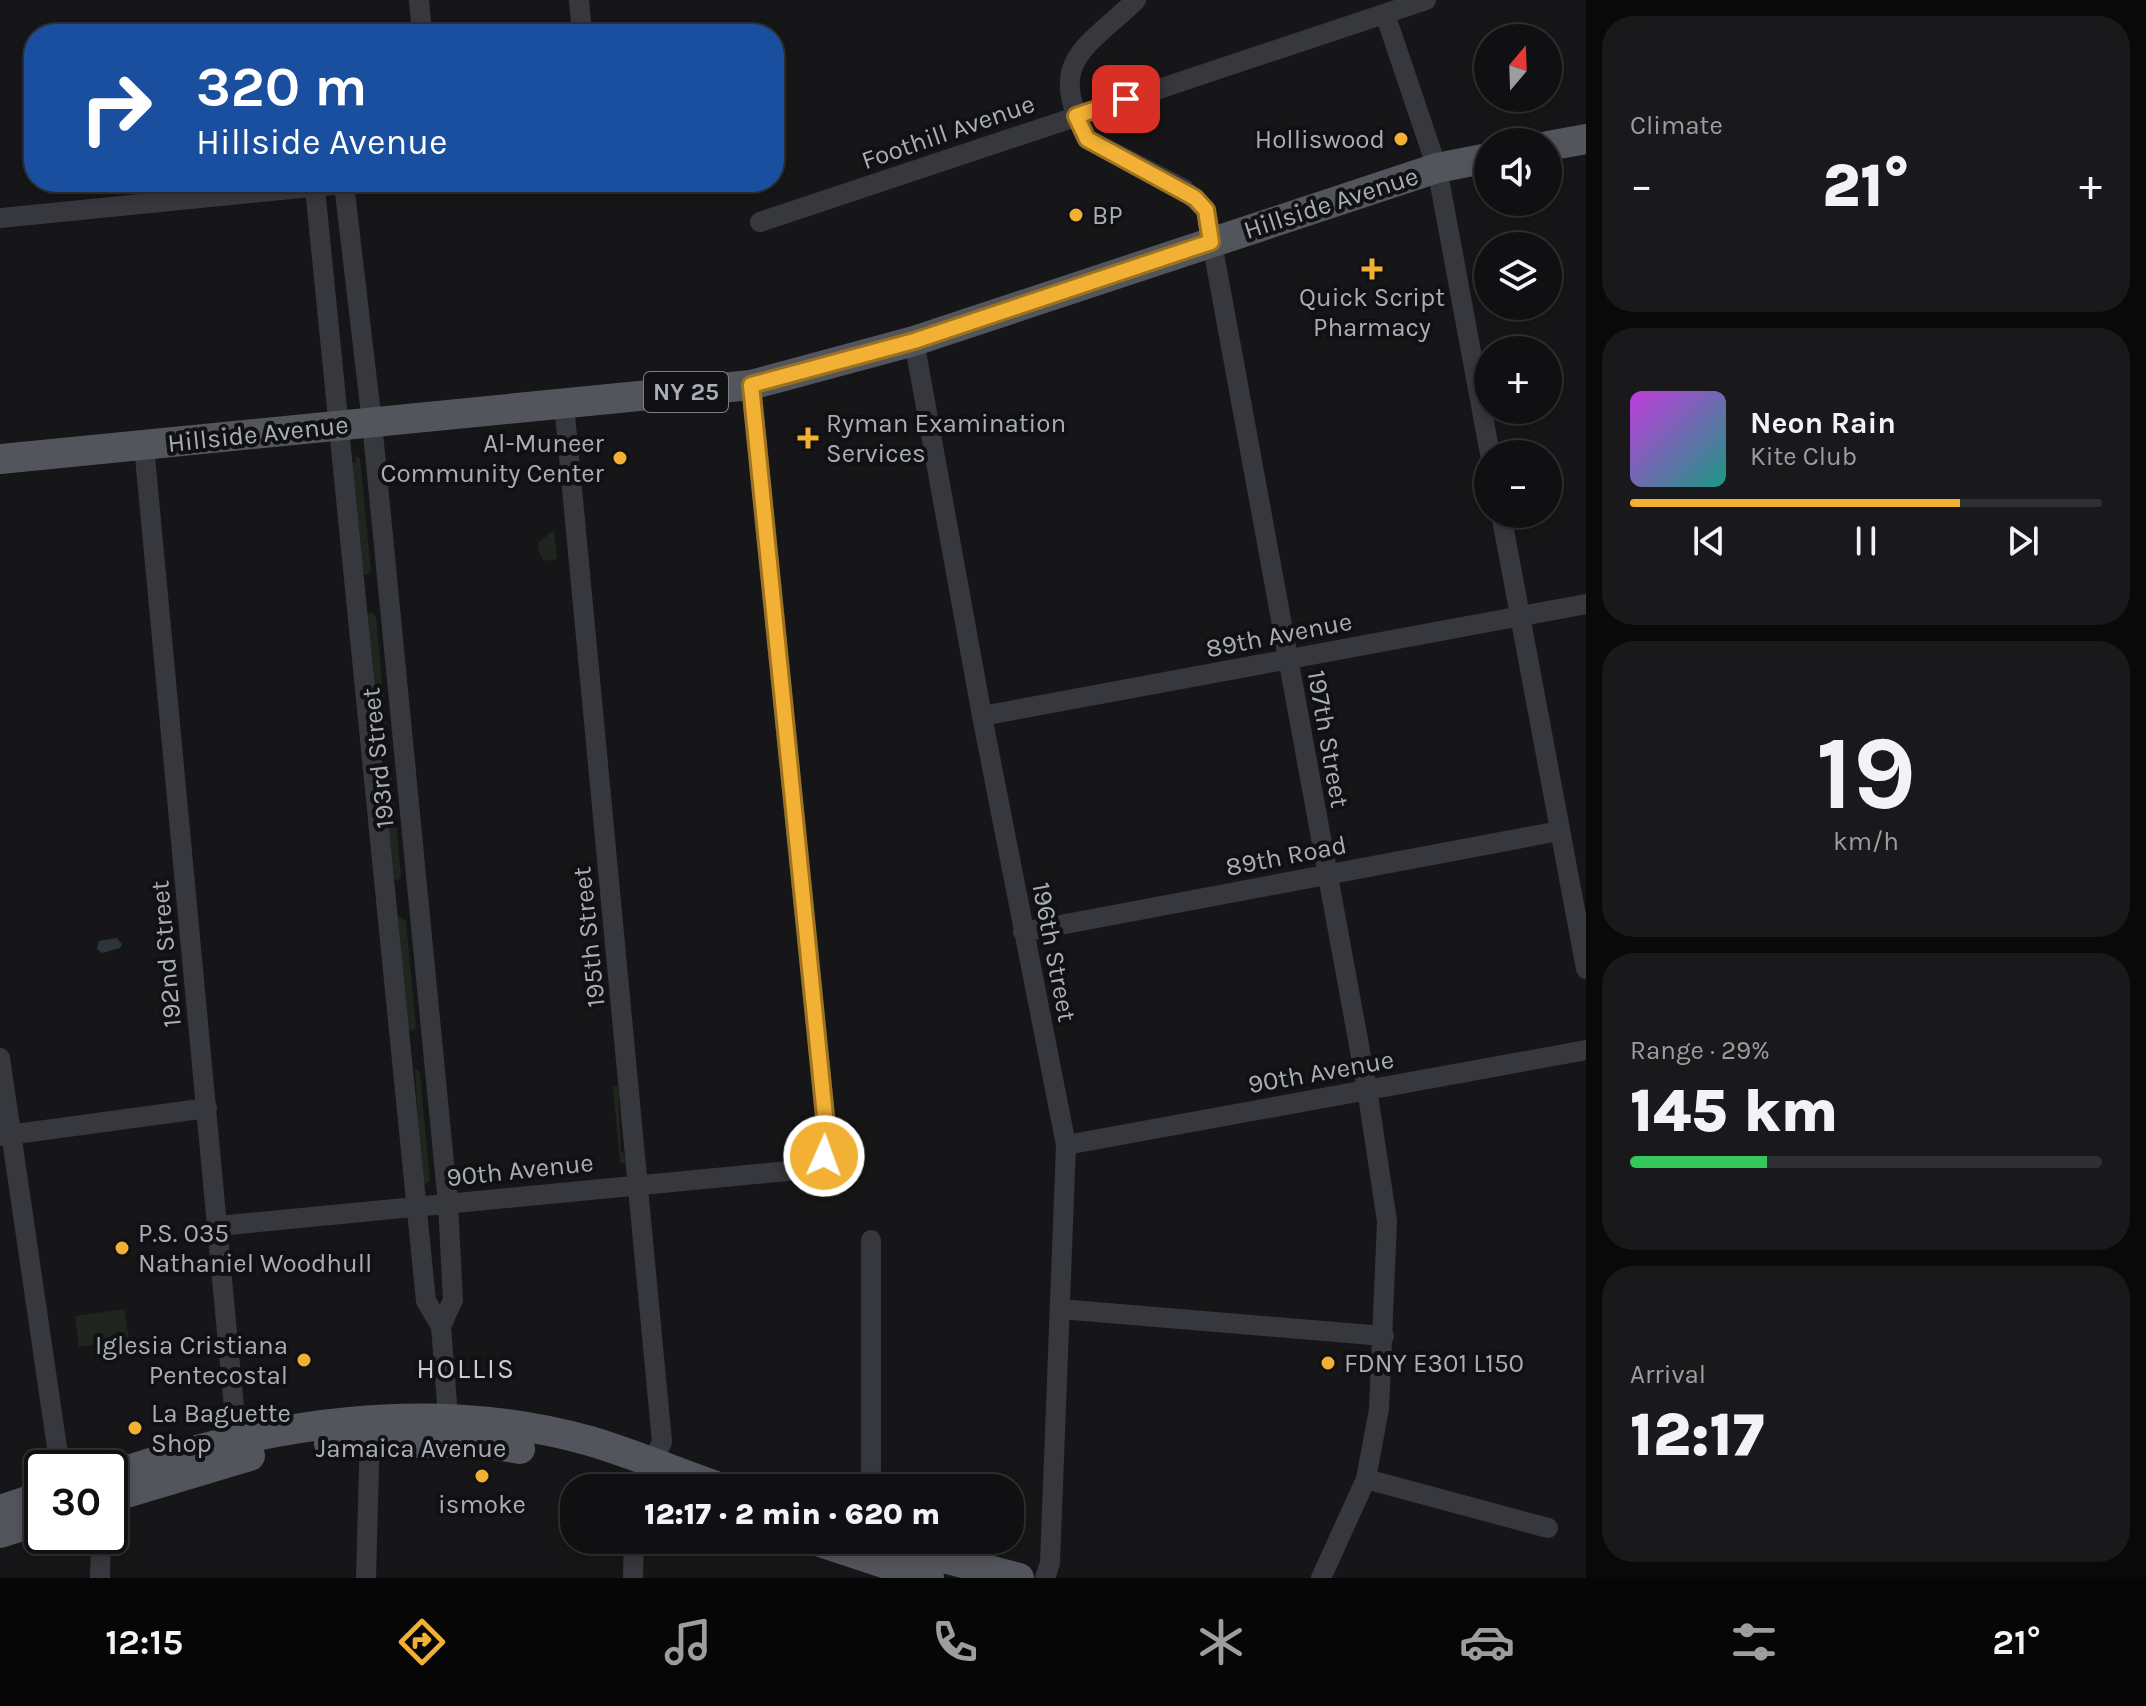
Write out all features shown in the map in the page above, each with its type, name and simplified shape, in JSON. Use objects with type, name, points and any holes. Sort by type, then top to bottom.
[{"type":"main road","points":[[1562,143],[1586,139]]},
{"type":"main road","name":"Hillside Avenue","points":[[0,459],[751,385],[914,341],[1437,168],[1474,161]]},
{"type":"main road","name":"Jamaica Avenue","points":[[128,1472],[242,1447],[335,1442],[370,1431],[449,1432],[484,1443],[582,1459],[631,1474]]},
{"type":"main road","name":"Jamaica Avenue","points":[[128,1491],[242,1447]]},
{"type":"main road","points":[[0,1510],[24,1502]]},
{"type":"main road","points":[[0,1533],[24,1526]]},
{"type":"main road","points":[[885,1554],[929,1578]]},
{"type":"main road","points":[[888,1554],[1019,1578]]},
{"type":"street","points":[[419,0],[421,24]]},
{"type":"street","points":[[579,0],[581,24]]},
{"type":"street","name":"197th Street","points":[[1136,0],[1073,64],[1067,88],[1087,139],[1195,198],[1206,210],[1367,1089],[1387,1221],[1379,1409],[1366,1479],[1321,1578]]},
{"type":"street","name":"Foothill Avenue","points":[[760,222],[1426,0]]},
{"type":"street","points":[[1385,14],[1437,168],[1487,440]]},
{"type":"street","points":[[0,218],[273,192]]},
{"type":"street","name":"193rd Street","points":[[315,192],[426,1301],[441,1326],[449,1432]]},
{"type":"street","name":"193rd Street","points":[[353,192],[357,296],[448,1204],[453,1300],[441,1326]]},
{"type":"street","points":[[328,298],[357,296]]},
{"type":"street","name":"196th Street","points":[[914,341],[982,716],[1066,1145],[1050,1563],[1045,1578]]},
{"type":"street","name":"90th Avenue","points":[[218,1226],[808,1169],[824,1156],[827,1136],[751,385]]},
{"type":"street","name":"195th Street","points":[[564,404],[662,1442],[653,1474]]},
{"type":"street","name":"192nd Street","points":[[144,446],[242,1447]]},
{"type":"street","points":[[1504,528],[1586,969]]},
{"type":"street","points":[[356,597],[388,593]]},
{"type":"street","name":"89th Avenue","points":[[982,716],[1586,604]]},
{"type":"street","points":[[371,752],[403,748]]},
{"type":"street","name":"89th Road","points":[[1023,932],[1559,831]]},
{"type":"street","points":[[387,908],[419,904]]},
{"type":"street","points":[[401,1051],[433,1048]]},
{"type":"street","name":"90th Avenue","points":[[1066,1145],[1586,1050]]},
{"type":"street","points":[[0,1058],[5,1136],[57,1450]]},
{"type":"street","points":[[5,1136],[207,1108]]},
{"type":"street","points":[[871,1240],[871,1474]]},
{"type":"street","points":[[1060,1309],[1384,1336]]},
{"type":"street","points":[[366,1578],[370,1431]]},
{"type":"street","points":[[1366,1479],[1548,1528]]},
{"type":"street","points":[[100,1578],[101,1554]]},
{"type":"street","points":[[633,1578],[634,1554]]},
{"type":"shaded area","points":[[355,455],[360,459],[371,571],[368,575],[362,574],[350,463],[356,462]]},
{"type":"shaded area","points":[[554,530],[557,559],[544,561],[538,551],[539,542]]},
{"type":"shaded area","points":[[370,612],[376,616],[386,725],[383,729],[377,728],[366,616]]},
{"type":"shaded area","points":[[385,763],[391,768],[401,877],[398,880],[392,879],[380,769]]},
{"type":"shaded area","points":[[400,916],[406,921],[416,1027],[413,1031],[407,1030],[396,920]]},
{"type":"shaded area","points":[[117,938],[122,944],[120,948],[102,953],[97,949],[99,941]]},
{"type":"shaded area","points":[[415,1068],[420,1072],[430,1181],[425,1185],[421,1183]]},
{"type":"shaded area","points":[[613,1086],[618,1086],[621,1152],[624,1153],[625,1163],[620,1163]]},
{"type":"shaded area","points":[[124,1309],[129,1339],[79,1347],[75,1316]]},
{"type":"place","name":"Holliswood","points":[[1401,139]]},
{"type":"place","name":"BP","points":[[1076,215]]},
{"type":"place","name":"Quick Script Pharmacy","points":[[1372,269]]},
{"type":"place","name":"Ryman Examination Services","points":[[808,438]]},
{"type":"place","name":"Al-Muneer Community Center","points":[[620,458]]},
{"type":"place","name":"P.S. 035 Nathaniel Woodhull","points":[[122,1248]]},
{"type":"place","name":"Iglesia Cristiana Pentecostal","points":[[304,1360]]},
{"type":"place","name":"FDNY E301 L150","points":[[1328,1363]]},
{"type":"place","name":"La Baguette Shop","points":[[135,1428]]},
{"type":"place","name":"ismoke","points":[[482,1476]]},
{"type":"district","name":"HOLLIS","points":[[466,1368]]},
{"type":"route","points":[[824,1156],[827,1136],[751,385],[914,341],[1211,242],[1206,210],[1195,198],[1184,189],[1087,139],[1076,116],[1126,99]]}]
